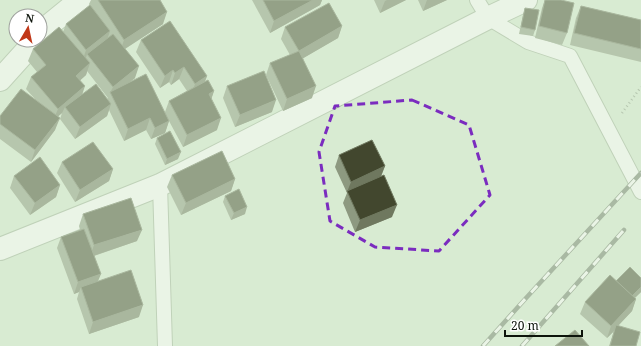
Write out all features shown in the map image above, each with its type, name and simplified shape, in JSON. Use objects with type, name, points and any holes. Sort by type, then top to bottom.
[{"type":"street","points":[[48,26],[80,0]]},
{"type":"street","points":[[0,249],[160,185],[483,9],[526,0]]},
{"type":"street","points":[[0,80],[29,48]]},
{"type":"lane","points":[[483,9],[528,42],[570,56],[641,192]]},
{"type":"lane","points":[[160,185],[165,346]]},
{"type":"path","points":[[609,131],[641,87]]},
{"type":"highlighted area","points":[[412,100],[469,125],[490,195],[439,251],[375,247],[330,221],[319,152],[335,106]]},
{"type":"building","points":[[98,0],[160,0],[167,12],[124,40]]},
{"type":"building","points":[[263,0],[313,0],[274,21]]},
{"type":"building","points":[[545,0],[561,0],[574,3],[567,33],[539,26]]},
{"type":"building","points":[[329,3],[342,26],[299,51],[285,27]]},
{"type":"building","points":[[90,5],[110,31],[86,50],[66,24]]},
{"type":"building","points":[[581,6],[641,20],[641,49],[574,33]]},
{"type":"building","points":[[525,8],[539,10],[535,30],[521,27]]},
{"type":"building","points":[[170,21],[207,76],[195,84],[184,67],[175,73],[173,70],[165,76],[141,40]]},
{"type":"building","points":[[59,27],[90,63],[76,76],[85,86],[58,109],[31,77],[46,65],[33,49],[48,48],[48,36]]},
{"type":"building","points":[[113,34],[139,66],[113,87],[87,54]]},
{"type":"building","points":[[299,51],[316,86],[287,99],[270,63]]},
{"type":"building","points":[[264,71],[276,100],[240,115],[227,86]]},
{"type":"building","points":[[146,74],[169,121],[155,128],[150,118],[128,129],[110,92]]},
{"type":"building","points":[[208,80],[214,91],[209,94],[221,118],[187,135],[169,101]]},
{"type":"building","points":[[96,84],[111,104],[80,127],[65,107]]},
{"type":"building","points":[[21,89],[60,118],[35,150],[0,124],[0,116]]},
{"type":"building","points":[[170,131],[181,152],[167,159],[157,138]]},
{"type":"building","points":[[372,140],[385,166],[351,182],[339,155]]},
{"type":"building","points":[[93,142],[113,169],[80,190],[62,162]]},
{"type":"building","points":[[222,151],[235,179],[186,203],[172,175]]},
{"type":"building","points":[[40,157],[60,185],[35,203],[14,176]]},
{"type":"building","points":[[384,175],[397,205],[360,220],[347,191]]},
{"type":"building","points":[[239,189],[247,207],[234,213],[225,196]]},
{"type":"building","points":[[131,198],[142,230],[94,245],[83,214]]},
{"type":"building","points":[[84,229],[101,274],[78,282],[61,237]]},
{"type":"building","points":[[630,267],[641,278],[641,287],[632,296],[616,281]]},
{"type":"building","points":[[131,270],[143,305],[93,322],[81,287]]},
{"type":"building","points":[[610,275],[636,299],[611,326],[585,302]]},
{"type":"building","points":[[616,325],[640,332],[636,346],[610,346]]},
{"type":"building","points":[[575,330],[589,346],[555,346]]},
{"type":"railway","points":[[483,346],[641,173]]},
{"type":"railway","points":[[522,346],[624,230]]}]
